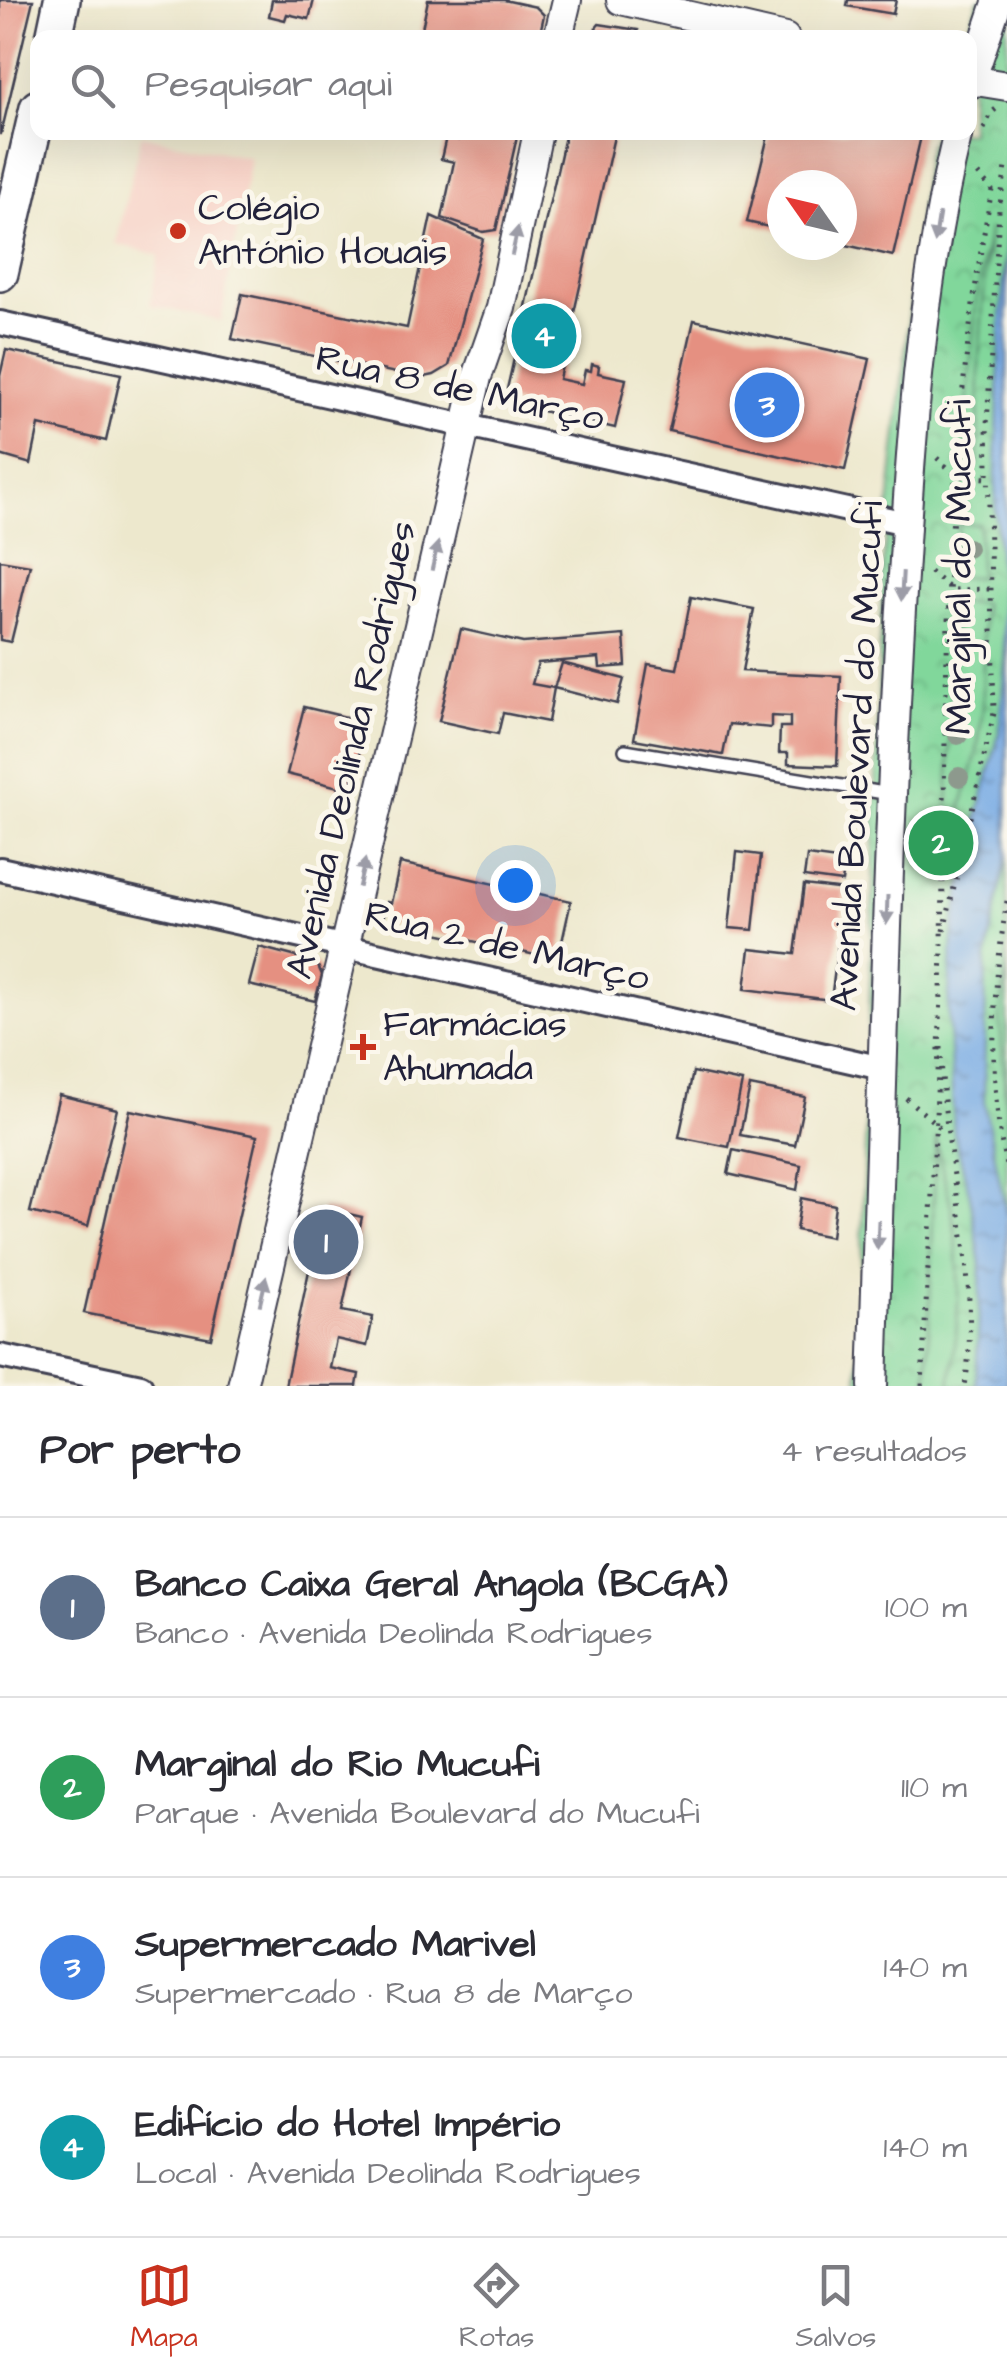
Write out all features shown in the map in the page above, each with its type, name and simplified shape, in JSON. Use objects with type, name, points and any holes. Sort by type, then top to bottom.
[{"type":"main road","points":[[56,30],[62,0]]},
{"type":"main road","points":[[0,273],[31,140]]},
{"type":"street","points":[[560,30],[567,0]]},
{"type":"street","points":[[621,0],[750,30]]},
{"type":"street","points":[[977,61],[998,0]]},
{"type":"street","points":[[977,84],[1006,95]]},
{"type":"street","name":"Avenida Deolinda Rodrigues","points":[[242,1386],[477,377],[502,308],[536,140]]},
{"type":"street","name":"Avenida Boulevard do Mucufi","points":[[873,1386],[890,794],[912,415],[941,201],[968,140]]},
{"type":"street","name":"Rua 8 de Março","points":[[0,323],[906,523]]},
{"type":"street","name":"Rua 2 de Março","points":[[0,869],[882,1068]]},
{"type":"street","points":[[0,1356],[140,1386]]},
{"type":"lane","points":[[625,750],[890,794]]},
{"type":"path","points":[[977,128],[1006,95]]},
{"type":"path","name":"Marginal do Mucufi","points":[[966,1386],[970,1279],[941,1100],[940,994],[951,894],[994,713],[987,478],[993,297],[999,210],[1007,162]]},
{"type":"path","points":[[922,1386],[957,476],[972,305],[992,190],[974,169]]},
{"type":"path","points":[[928,450],[957,476],[987,478]]},
{"type":"path","points":[[923,566],[952,590],[991,589]]},
{"type":"path","points":[[1007,901],[996,969],[992,1052],[1007,1170]]},
{"type":"path","points":[[904,1096],[945,1131]]},
{"type":"shaded area","name":"Colégio António Houais","points":[[140,140],[165,140],[250,158],[221,321],[150,305],[159,255],[116,244]]},
{"type":"green space","points":[[978,0],[1007,0],[1007,1386],[858,1386],[882,573],[926,156],[932,140],[977,140],[977,30],[968,30]]},
{"type":"green space","points":[[989,229],[979,356],[978,465],[962,465],[976,301]]},
{"type":"green space","points":[[958,524],[979,524],[979,577],[958,577]]},
{"type":"green space","points":[[955,603],[983,603],[983,708],[977,752],[946,862]]},
{"type":"green space","points":[[1007,961],[1007,1128],[1000,1016]]},
{"type":"green space","points":[[936,1137],[957,1251],[957,1319],[950,1386],[927,1386]]},
{"type":"water","points":[[1007,232],[1007,855],[986,960],[984,1101],[1007,1218],[1007,1386],[976,1386],[981,1264],[954,1133],[948,1006],[954,924],[999,734],[1005,662],[995,501]]},
{"type":"building","points":[[0,0],[33,0],[1,134],[0,134]]},
{"type":"building","points":[[272,0],[314,0],[309,19],[287,14],[285,20],[269,16]]},
{"type":"building","points":[[428,0],[504,0],[536,7],[544,15],[541,30],[422,30]]},
{"type":"building","points":[[848,0],[896,0],[893,14],[847,6]]},
{"type":"building","points":[[599,24],[638,30],[594,30]]},
{"type":"building","points":[[445,140],[516,140],[496,230],[483,232],[442,218],[454,162],[441,159]]},
{"type":"building","points":[[564,140],[613,140],[559,379],[582,384],[585,370],[591,371],[592,364],[599,366],[598,373],[626,379],[615,428],[504,402]]},
{"type":"building","points":[[767,140],[920,140],[893,256],[857,248],[857,170],[767,170],[767,227],[747,222]]},
{"type":"building","points":[[431,216],[483,239],[449,366],[420,378],[232,339],[242,294],[407,328]]},
{"type":"building","points":[[694,320],[870,359],[845,470],[669,431]]},
{"type":"building","points":[[6,350],[121,374],[106,441],[39,425],[31,464],[0,455],[0,376]]},
{"type":"building","points":[[0,560],[30,565],[11,642],[0,640]]},
{"type":"building","points":[[691,597],[754,609],[742,671],[841,676],[837,766],[788,764],[788,753],[779,753],[780,727],[790,727],[790,717],[771,716],[771,728],[729,724],[723,755],[634,739],[648,664],[677,669]]},
{"type":"building","points":[[461,629],[523,643],[624,635],[626,666],[600,668],[599,658],[538,663],[532,684],[554,688],[548,722],[503,713],[498,734],[439,721]]},
{"type":"building","points":[[562,663],[624,679],[617,704],[554,688]]},
{"type":"building","points":[[304,707],[367,722],[350,790],[287,774]]},
{"type":"building","points":[[737,852],[761,855],[753,930],[729,928]]},
{"type":"building","points":[[807,856],[845,861],[842,882],[804,877]]},
{"type":"building","points":[[400,863],[571,901],[558,960],[382,921],[387,902],[391,903]]},
{"type":"building","points":[[804,885],[845,890],[831,1000],[745,989],[750,949],[795,954]]},
{"type":"building","points":[[259,947],[318,966],[322,975],[315,1001],[249,985]]},
{"type":"building","points":[[693,1072],[742,1082],[729,1147],[679,1137]]},
{"type":"building","points":[[750,1086],[805,1097],[795,1145],[740,1135]]},
{"type":"building","points":[[59,1095],[117,1109],[88,1226],[30,1212]]},
{"type":"building","points":[[130,1110],[257,1136],[211,1338],[84,1313]]},
{"type":"building","points":[[733,1150],[801,1165],[797,1190],[728,1174]]},
{"type":"building","points":[[801,1198],[835,1205],[831,1237],[796,1230]]},
{"type":"building","points":[[322,1208],[362,1217],[342,1311],[373,1317],[367,1346],[336,1339],[330,1368],[359,1374],[357,1386],[285,1386]]},
{"type":"place","name":"Colégio António Houais","points":[[178,231]]},
{"type":"place","name":"Edifício do Hotel Império","points":[[544,336]]},
{"type":"place","name":"Supermercado Marivel","points":[[767,405]]},
{"type":"place","name":"Marginal do Rio Mucufi","points":[[941,843]]},
{"type":"place","name":"Farmácias Ahumada","points":[[363,1047]]},
{"type":"place","name":"Banco Caixa Geral Angola (BCGA)","points":[[326,1242]]}]
